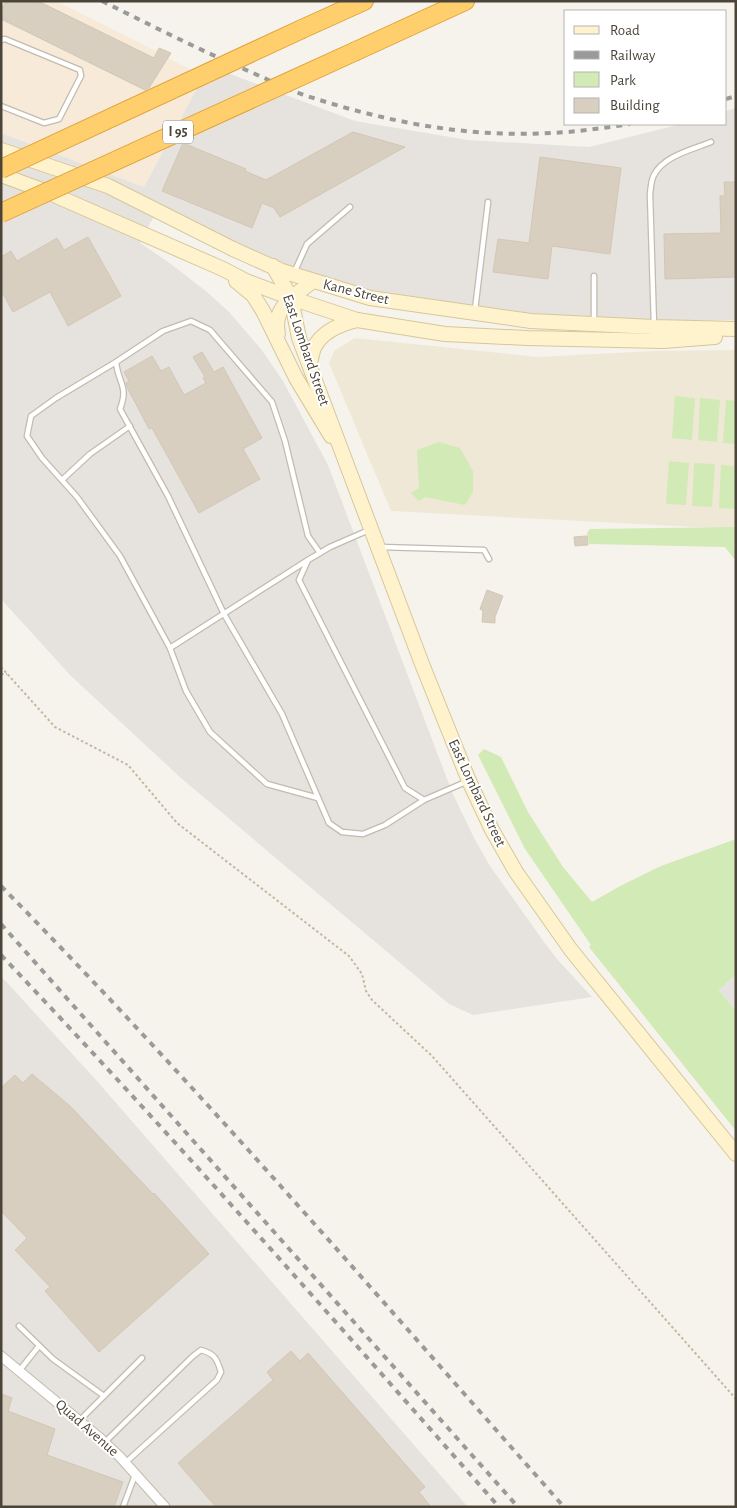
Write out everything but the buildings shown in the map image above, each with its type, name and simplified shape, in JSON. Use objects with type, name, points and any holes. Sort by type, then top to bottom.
[{"type":"highway","points":[[1,169],[364,1]]},
{"type":"highway","name":"I 95","points":[[1,213],[465,1]]},
{"type":"main road","name":"Kane Street","points":[[1,150],[108,186],[233,249],[293,274],[370,298],[530,321],[736,329]]},
{"type":"main road","name":"Kane Street","points":[[1,175],[45,190],[223,268],[246,281],[357,320],[445,334],[527,338],[663,341],[736,335]]},
{"type":"main road","name":"East Lombard Street","points":[[273,266],[291,298],[299,338],[422,664],[469,781],[492,830],[511,864],[571,950],[736,1154]]},
{"type":"main road","points":[[223,268],[253,295],[282,348]]},
{"type":"main road","points":[[282,348],[276,320],[280,310],[291,298],[313,281]]},
{"type":"main road","points":[[310,364],[315,346],[323,337],[335,328],[357,320]]},
{"type":"main road","name":"East Lombard Street","points":[[282,348],[308,400],[347,462]]},
{"type":"street","name":"Quad Avenue","points":[[1,1356],[105,1442],[165,1507]]},
{"type":"lane","points":[[1,34],[3,40],[80,70],[82,76],[59,119],[44,124],[1,106]]},
{"type":"lane","points":[[654,327],[650,194],[652,182],[655,173],[674,156],[711,142]]},
{"type":"lane","points":[[474,313],[488,202]]},
{"type":"lane","points":[[293,274],[307,244],[350,207]]},
{"type":"lane","points":[[594,276],[594,324]]},
{"type":"lane","points":[[318,798],[267,784],[210,732],[186,691],[170,648],[120,556],[77,497],[42,458],[27,436],[31,416],[162,331],[191,321],[210,330],[272,402],[285,441],[308,536],[320,553]]},
{"type":"lane","points":[[116,362],[124,388],[124,398],[120,409],[168,496],[224,614],[282,714],[329,823],[342,832],[363,834],[385,825],[424,800],[469,781]]},
{"type":"lane","points":[[62,480],[90,454],[130,426]]},
{"type":"lane","points":[[170,648],[308,560],[372,529]]},
{"type":"lane","points":[[378,547],[484,550],[489,559]]},
{"type":"lane","points":[[308,560],[299,580],[406,788],[424,800]]},
{"type":"lane","points":[[19,1326],[53,1360],[104,1396]]},
{"type":"lane","points":[[19,1371],[40,1346]]},
{"type":"lane","points":[[105,1442],[201,1350],[210,1353],[218,1361],[221,1372],[217,1380],[125,1463]]},
{"type":"lane","points":[[79,1420],[142,1358]]},
{"type":"lane","points":[[124,1507],[136,1474]]},
{"type":"path","points":[[1,667],[55,727],[128,766],[177,823],[349,956],[362,974],[366,991],[372,1000],[432,1056],[736,1399]]},
{"type":"path","points":[[1,674],[8,674]]},
{"type":"shaded area","points":[[1,1],[56,1],[156,51],[203,77],[144,187],[1,133]]},
{"type":"shaded area","points":[[209,66],[355,121],[468,140],[589,147],[677,125],[727,125],[727,111],[736,108],[736,320],[666,321],[540,316],[374,293],[258,254],[160,204],[140,243],[207,292],[229,312],[261,349],[283,381],[328,465],[452,792],[474,838],[490,866],[544,942],[592,997],[473,1015],[449,1004],[182,779],[71,676],[1,599],[1,133],[144,187]]},
{"type":"shaded area","points":[[355,338],[538,357],[654,351],[736,350],[736,536],[715,528],[391,511],[329,363],[335,350]]},
{"type":"shaded area","points":[[736,975],[736,1011],[719,990]]},
{"type":"shaded area","points":[[1,976],[96,1080],[468,1507],[1,1507]]},
{"type":"green space","points":[[675,396],[695,398],[692,440],[672,438]]},
{"type":"green space","points":[[700,398],[720,400],[717,442],[698,440]]},
{"type":"green space","points":[[726,400],[736,401],[736,444],[723,443]]},
{"type":"green space","points":[[439,442],[460,448],[473,471],[473,492],[465,505],[425,497],[419,501],[411,493],[419,488],[417,450]]},
{"type":"green space","points":[[669,461],[689,463],[686,505],[666,504]]},
{"type":"green space","points":[[694,463],[715,464],[712,507],[692,506]]},
{"type":"green space","points":[[721,465],[736,466],[736,509],[719,508]]},
{"type":"green space","points":[[736,527],[736,561],[725,547],[589,544],[587,533],[590,529]]},
{"type":"green space","points":[[484,749],[501,757],[528,812],[563,867],[592,902],[661,866],[736,839],[736,975],[719,990],[736,1011],[736,1131],[589,947],[591,945],[525,849],[478,755]]},
{"type":"railway","points":[[102,1],[234,65],[295,92],[331,104],[393,120],[455,130],[519,134],[571,132],[622,125]]},
{"type":"railway","points":[[727,99],[736,96]]},
{"type":"railway","points":[[1,886],[74,961],[216,1115],[564,1507]]},
{"type":"railway","points":[[1,924],[518,1507]]},
{"type":"railway","points":[[1,955],[190,1160],[499,1507]]}]
